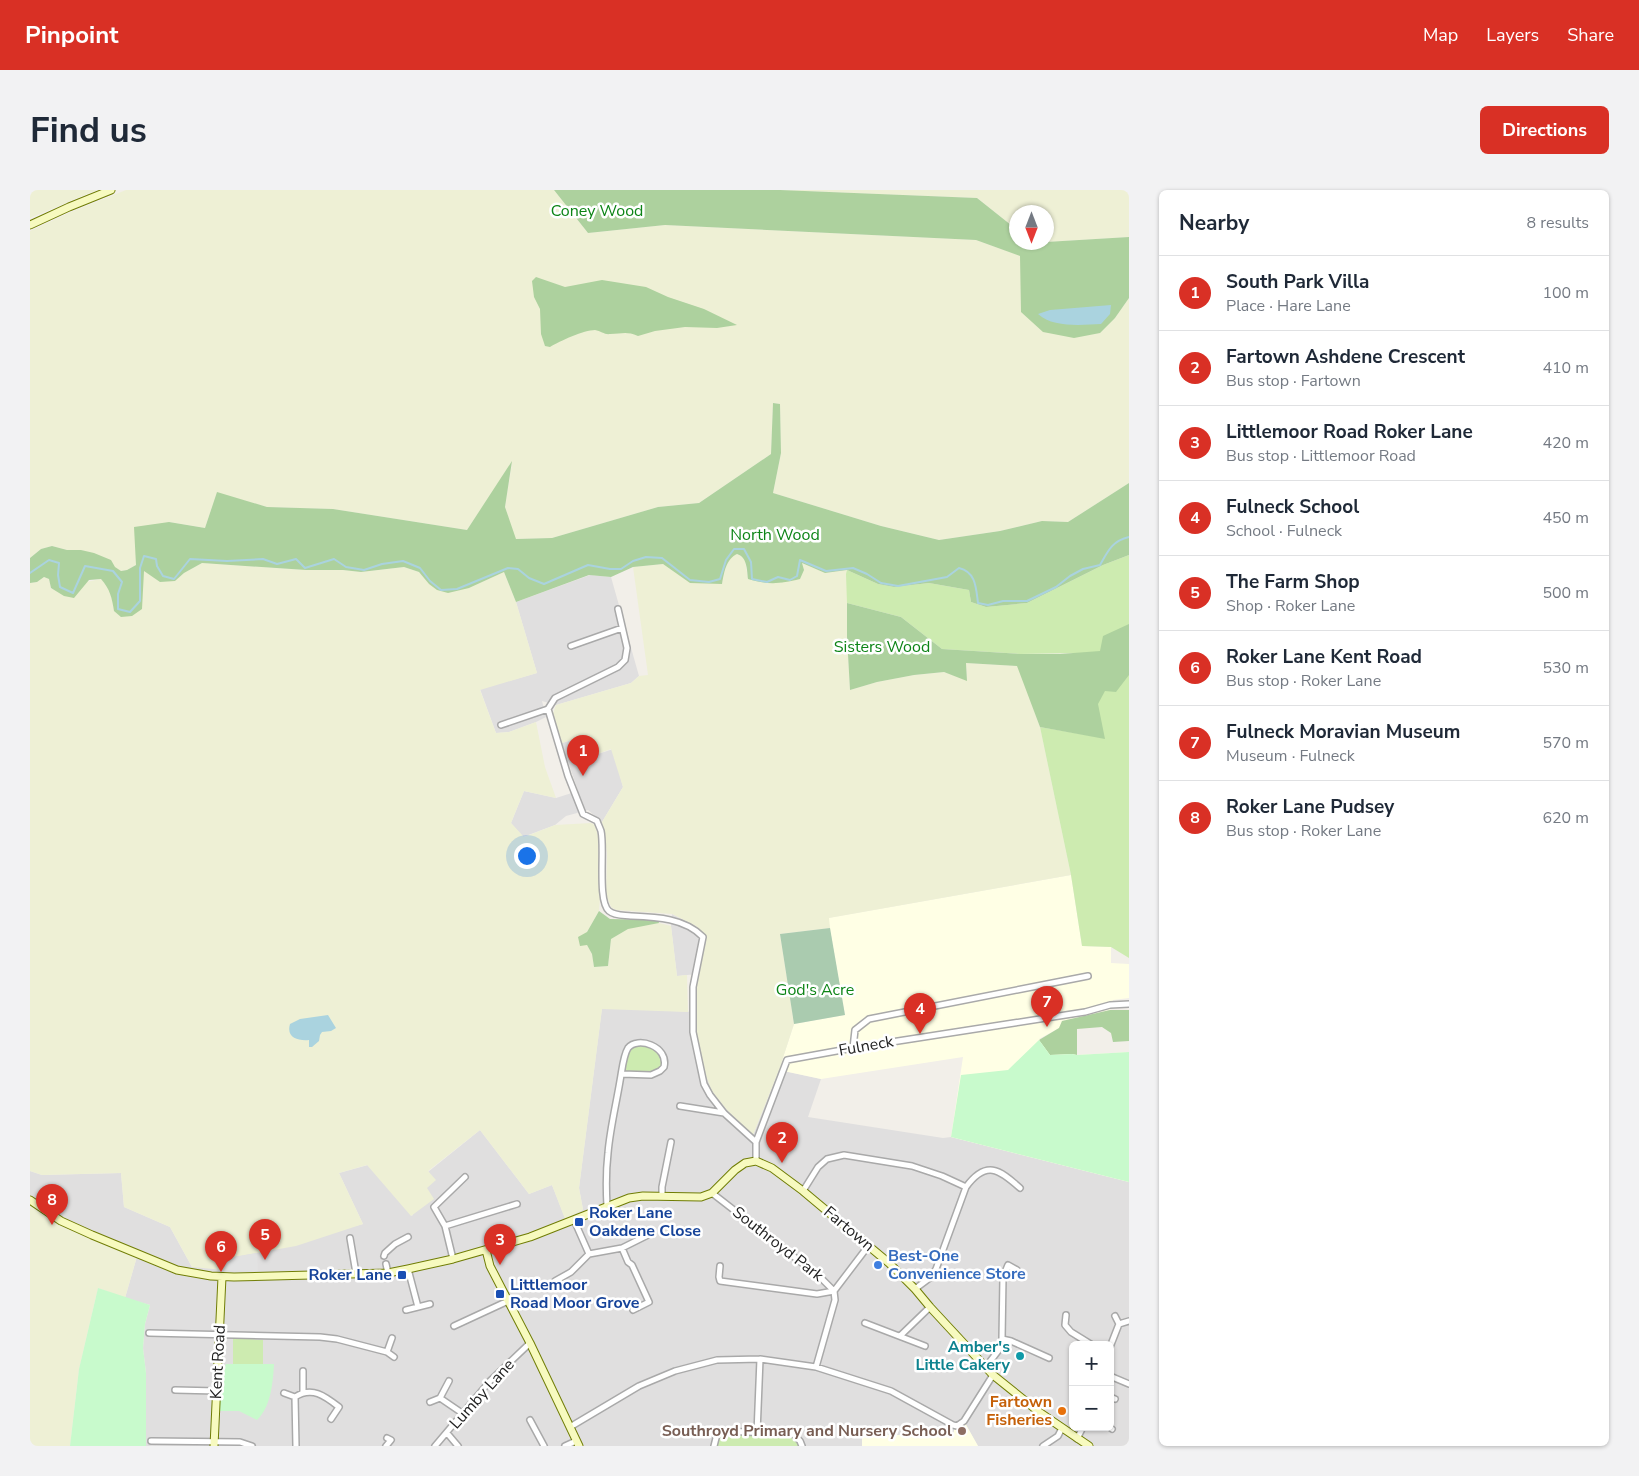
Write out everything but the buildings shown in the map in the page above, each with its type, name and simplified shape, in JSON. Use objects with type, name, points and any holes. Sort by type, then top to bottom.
[{"type":"street","points":[[30,225],[111,190]]},
{"type":"street","points":[[501,724],[548,709],[555,698],[618,667],[625,660],[627,648],[618,609]]},
{"type":"street","points":[[571,646],[622,628]]},
{"type":"street","points":[[548,709],[568,776],[583,814],[597,820],[601,830],[602,888],[608,910],[616,914],[661,918],[678,922],[697,930],[703,937],[693,987],[693,1032],[704,1084],[724,1113],[756,1142]]},
{"type":"street","points":[[853,1048],[855,1030],[869,1019],[1088,976]]},
{"type":"street","name":"Fulneck","points":[[756,1161],[756,1142],[787,1060],[1085,1012],[1110,1005],[1129,1004]]},
{"type":"street","points":[[607,1206],[608,1152],[622,1074],[627,1050],[636,1042],[647,1044],[656,1047],[665,1058],[664,1067],[651,1075],[622,1074]]},
{"type":"street","points":[[680,1106],[724,1113]]},
{"type":"street","points":[[662,1196],[671,1142]]},
{"type":"street","points":[[803,1191],[818,1167],[827,1159],[844,1155],[912,1166],[942,1176],[966,1187]]},
{"type":"street","points":[[30,1200],[60,1221],[177,1270],[222,1277],[388,1273],[452,1259],[530,1237],[629,1198],[662,1196],[701,1197],[712,1193],[735,1170],[745,1163],[756,1161]]},
{"type":"street","name":"Fartown","points":[[756,1161],[772,1168],[803,1191],[869,1245],[916,1289],[985,1368],[1062,1428],[1089,1446]]},
{"type":"street","points":[[916,1289],[931,1277],[936,1269],[966,1187],[972,1178],[985,1170],[997,1170],[1006,1175],[1012,1184],[1020,1188]]},
{"type":"street","points":[[452,1259],[445,1226],[434,1208],[465,1177]]},
{"type":"street","name":"Southroyd Park","points":[[712,1193],[820,1277],[834,1291]]},
{"type":"street","points":[[445,1226],[517,1204]]},
{"type":"street","points":[[574,1220],[588,1254]]},
{"type":"street","points":[[555,1281],[571,1272],[588,1254],[622,1248],[648,1235]]},
{"type":"street","points":[[384,1256],[395,1244],[408,1237]]},
{"type":"street","points":[[350,1238],[356,1273]]},
{"type":"street","points":[[816,1367],[835,1300],[834,1291],[869,1245]]},
{"type":"street","points":[[622,1248],[649,1302]]},
{"type":"street","points":[[486,1250],[490,1266],[530,1343],[578,1443],[565,1446]]},
{"type":"street","points":[[386,1264],[388,1273]]},
{"type":"street","points":[[985,1368],[998,1351],[1002,1339],[1003,1277],[1008,1265],[1017,1270]]},
{"type":"street","name":"Southroyd Park","points":[[720,1266],[718,1277],[720,1281],[817,1294],[834,1291]]},
{"type":"street","points":[[408,1270],[418,1308]]},
{"type":"street","name":"Kent Road","points":[[214,1444],[222,1277]]},
{"type":"street","points":[[633,1310],[656,1299]]},
{"type":"street","points":[[454,1326],[508,1301]]},
{"type":"street","points":[[406,1310],[430,1304]]},
{"type":"street","points":[[900,1336],[930,1307]]},
{"type":"street","points":[[1066,1315],[1065,1325],[1071,1332],[1086,1341]]},
{"type":"street","points":[[1112,1341],[1118,1324],[1116,1316]]},
{"type":"street","points":[[1118,1324],[1129,1321]]},
{"type":"street","points":[[865,1323],[925,1346]]},
{"type":"street","points":[[148,1333],[320,1337],[337,1339],[387,1352],[394,1357]]},
{"type":"street","points":[[387,1352],[392,1338]]},
{"type":"street","points":[[1002,1339],[1011,1341],[1049,1358]]},
{"type":"street","name":"Lumby Lane","points":[[435,1446],[490,1381],[530,1343]]},
{"type":"street","points":[[757,1433],[760,1359]]},
{"type":"street","points":[[570,1427],[639,1386],[675,1371],[717,1360],[760,1359],[816,1367],[891,1390],[956,1426],[962,1424],[993,1375]]},
{"type":"street","points":[[303,1371],[303,1392]]},
{"type":"street","points":[[1114,1378],[1129,1384]]},
{"type":"street","points":[[430,1402],[440,1398],[449,1381]]},
{"type":"street","points":[[174,1390],[217,1391]]},
{"type":"street","points":[[295,1397],[303,1392],[323,1395],[339,1407],[332,1419]]},
{"type":"street","points":[[284,1393],[295,1397]]},
{"type":"street","points":[[295,1397],[296,1446]]},
{"type":"street","points":[[440,1398],[462,1412]]},
{"type":"street","points":[[530,1420],[544,1446]]},
{"type":"street","points":[[1043,1446],[1058,1436],[1062,1428]]},
{"type":"street","points":[[1077,1438],[1081,1431]]},
{"type":"street","points":[[447,1432],[458,1446]]},
{"type":"street","points":[[714,1446],[717,1434],[723,1432],[793,1434],[802,1446]]},
{"type":"street","points":[[386,1446],[391,1440],[387,1438]]},
{"type":"street","points":[[151,1441],[214,1444],[240,1442],[252,1446]]},
{"type":"shaded area","points":[[30,190],[97,190],[30,218]]},
{"type":"shaded area","points":[[126,190],[554,190],[588,233],[665,225],[976,240],[1021,256],[1021,312],[1115,318],[1129,298],[1129,483],[1068,522],[1042,521],[1000,531],[939,540],[881,526],[773,493],[781,453],[780,404],[773,403],[771,454],[699,503],[658,507],[552,538],[515,539],[505,507],[512,463],[467,530],[333,509],[267,507],[217,493],[205,528],[169,522],[136,565],[127,570],[121,571],[81,550],[67,550],[52,546],[41,549],[30,558],[30,231]]},
{"type":"shaded area","points":[[780,190],[1129,190],[1129,237],[1054,242],[1054,205],[1009,205],[1009,223],[977,198]]},
{"type":"shaded area","points":[[737,554],[745,560],[748,579],[802,563],[825,573],[847,570],[847,637],[850,690],[877,682],[944,672],[967,680],[966,663],[1018,666],[1040,727],[1071,875],[829,918],[830,928],[780,934],[794,1024],[779,1070],[753,1135],[727,1110],[712,1091],[706,1076],[696,1031],[697,984],[700,962],[706,943],[705,936],[696,926],[672,914],[616,910],[611,907],[606,894],[607,853],[602,822],[623,787],[611,749],[592,756],[584,736],[562,743],[552,716],[556,705],[631,683],[639,676],[648,675],[633,567],[663,564],[690,583],[722,583],[731,556]]},
{"type":"shaded area","points":[[202,563],[361,572],[404,567],[419,572],[429,584],[469,588],[504,572],[516,602],[537,673],[480,690],[496,733],[509,732],[536,722],[545,767],[556,798],[524,791],[511,823],[524,837],[555,825],[591,823],[595,825],[598,836],[600,898],[599,911],[587,932],[587,945],[592,954],[594,967],[608,966],[611,939],[628,928],[659,923],[671,926],[677,976],[687,975],[688,1012],[602,1009],[579,1188],[583,1210],[565,1219],[552,1185],[529,1194],[480,1130],[428,1171],[436,1180],[427,1188],[434,1199],[411,1216],[367,1165],[339,1173],[363,1224],[296,1246],[228,1258],[223,1270],[192,1267],[170,1227],[124,1207],[121,1173],[42,1175],[30,1171],[30,583],[37,582],[44,577],[49,579],[51,589],[101,579],[109,588],[114,611],[144,571],[175,581],[184,573]]},
{"type":"shaded area","points":[[590,575],[611,577],[639,676],[631,683],[556,705],[542,701],[546,717],[509,732],[496,733],[480,689],[537,673],[516,602]]},
{"type":"shaded area","points":[[584,736],[592,756],[613,749],[623,787],[602,822],[588,810],[566,816],[555,825],[523,837],[511,823],[524,791],[556,798],[578,791],[562,743]]},
{"type":"shaded area","points":[[1071,875],[1082,946],[1111,947],[1111,963],[1129,964],[1129,998],[1113,1000],[1110,1010],[1062,1021],[1059,1028],[1039,1039],[1077,1055],[1129,1052],[1129,1182],[951,1137],[963,1057],[821,1079],[779,1070],[794,1024],[845,1015],[828,918]]},
{"type":"shaded area","points":[[672,914],[696,926],[705,936],[706,943],[698,974],[677,976],[671,926]]},
{"type":"shaded area","points":[[602,1008],[696,1012],[696,1031],[706,1076],[753,1135],[779,1070],[821,1079],[808,1117],[943,1138],[951,1137],[1129,1182],[1129,1446],[978,1446],[964,1422],[953,1435],[862,1435],[862,1446],[146,1446],[146,1373],[143,1348],[145,1324],[150,1305],[125,1298],[138,1253],[92,1235],[30,1200],[30,1171],[42,1175],[121,1173],[124,1207],[170,1227],[192,1267],[363,1224],[339,1173],[368,1165],[412,1216],[427,1188],[428,1172],[480,1130],[529,1194],[552,1185],[565,1218],[583,1209],[579,1188]]},
{"type":"shaded area","points":[[30,1200],[61,1221],[138,1253],[125,1298],[98,1288],[79,1369],[70,1446],[30,1446]]},
{"type":"shaded area","points":[[257,1253],[258,1271],[223,1270],[228,1258]]},
{"type":"shaded area","name":"Southroyd Primary and Nursery School","points":[[964,1421],[978,1446],[862,1446],[862,1435],[953,1435],[955,1426]]},
{"type":"green space","name":"Coney Wood","points":[[554,190],[780,190],[977,198],[1009,223],[1009,250],[1054,250],[1054,242],[1129,237],[1129,298],[1115,318],[1100,333],[1074,338],[1043,332],[1021,312],[1020,256],[976,240],[665,225],[588,233]]},
{"type":"green space","points":[[536,277],[565,287],[602,280],[646,287],[668,297],[704,309],[737,325],[717,328],[685,327],[655,331],[638,336],[627,333],[608,334],[590,330],[572,336],[550,347],[545,346],[541,334],[540,309],[534,297],[532,281]]},
{"type":"green space","name":"North Wood","points":[[773,403],[780,404],[781,453],[773,493],[881,526],[939,540],[1000,531],[1042,521],[1068,522],[1129,483],[1129,555],[1103,565],[1027,603],[986,607],[971,602],[969,590],[929,583],[894,587],[878,584],[847,570],[825,573],[802,563],[804,570],[800,579],[774,583],[755,581],[748,579],[745,561],[737,554],[728,563],[722,584],[690,583],[663,564],[633,567],[611,577],[589,575],[516,602],[504,572],[469,588],[448,593],[437,590],[419,572],[404,567],[361,572],[202,563],[184,573],[175,581],[160,582],[144,571],[142,609],[132,616],[121,617],[114,611],[107,586],[101,579],[89,580],[74,598],[64,596],[51,588],[49,579],[44,577],[37,582],[30,583],[30,558],[41,549],[52,546],[94,553],[111,560],[115,567],[121,571],[127,570],[136,565],[134,527],[169,522],[205,528],[217,492],[267,507],[333,509],[467,530],[512,461],[505,507],[516,539],[552,538],[658,507],[699,503],[771,454]]},
{"type":"green space","points":[[1129,555],[1129,958],[1111,947],[1082,946],[1071,875],[1040,727],[1104,738],[1082,653],[1020,654],[942,649],[901,617],[847,603],[846,574],[847,570],[878,584],[894,587],[929,583],[969,590],[971,602],[986,607],[1027,603],[1103,565]]},
{"type":"green space","name":"Sisters Wood","points":[[847,603],[901,617],[942,649],[1020,654],[1100,651],[1103,636],[1129,624],[1129,675],[1116,692],[1105,691],[1098,704],[1105,739],[1040,727],[1017,666],[966,663],[967,681],[944,672],[877,682],[850,690]]},
{"type":"green space","points":[[599,911],[610,919],[658,920],[659,923],[628,929],[611,939],[608,966],[594,967],[592,954],[587,945],[580,946],[578,937],[587,932]]},
{"type":"green space","name":"God's Acre","points":[[830,928],[845,1015],[794,1024],[780,934]]},
{"type":"green space","points":[[1110,1010],[1129,1010],[1129,1041],[1113,1042],[1111,1033],[1102,1027],[1077,1029],[1077,1055],[1050,1055],[1039,1040],[1059,1028],[1062,1021]]},
{"type":"green space","points":[[1039,1040],[1050,1055],[1129,1052],[1129,1182],[951,1137],[961,1075],[1008,1070]]},
{"type":"green space","points":[[632,1043],[656,1047],[665,1063],[656,1073],[622,1074],[627,1050]]},
{"type":"green space","points":[[98,1288],[150,1305],[145,1324],[143,1348],[146,1373],[146,1446],[70,1446],[79,1369]]},
{"type":"green space","points":[[233,1338],[263,1340],[263,1364],[233,1364]]},
{"type":"green space","points":[[226,1364],[274,1364],[272,1386],[268,1401],[262,1415],[257,1420],[239,1411],[216,1411],[218,1385]]},
{"type":"green space","points":[[723,1431],[793,1434],[802,1446],[715,1446],[717,1434]]},
{"type":"water","points":[[1111,305],[1110,314],[1101,324],[1060,324],[1038,314],[1050,310]]},
{"type":"water","points":[[328,1015],[336,1028],[331,1031],[322,1032],[319,1041],[312,1047],[309,1047],[309,1040],[297,1039],[291,1035],[290,1024],[300,1019]]},
{"type":"waterway","points":[[30,573],[49,560],[59,563],[60,587],[73,593],[85,566],[113,571],[122,582],[118,594],[118,609],[130,612],[140,601],[140,568],[144,556],[156,559],[157,566],[163,576],[174,579],[190,559],[227,561],[263,559],[277,564],[296,559],[305,568],[334,559],[346,567],[364,570],[382,564],[403,561],[420,568],[430,581],[441,590],[457,589],[508,568],[518,569],[529,578],[544,584],[588,565],[621,569],[633,561],[646,557],[662,558],[690,580],[709,582],[720,579],[726,560],[734,549],[744,549],[751,562],[752,579],[767,582],[778,577],[790,580],[797,576],[800,560],[826,571],[853,568],[881,583],[898,586],[947,577],[959,568],[965,570],[972,577],[976,586],[978,603],[988,605],[1003,601],[1027,601],[1056,587],[1083,569],[1100,565],[1114,544],[1129,537]]},
{"type":"place","name":"South Park Villa","points":[[583,776]]},
{"type":"place","name":"Fulneck Moravian Museum","points":[[1047,1027]]},
{"type":"place","name":"Fulneck School","points":[[920,1034]]},
{"type":"place","name":"Fartown Ashdene Crescent","points":[[782,1163]]},
{"type":"place","name":"Roker Lane Oakdene Close","points":[[579,1222]]},
{"type":"place","name":"Roker Lane Pudsey","points":[[52,1225]]},
{"type":"place","name":"The Farm Shop","points":[[265,1260]]},
{"type":"place","name":"Littlemoor Road Roker Lane","points":[[500,1265]]},
{"type":"place","name":"Best-One Convenience Store","points":[[878,1265]]},
{"type":"place","name":"Roker Lane Kent Road","points":[[221,1272]]},
{"type":"place","name":"Roker Lane","points":[[402,1275]]},
{"type":"place","name":"Littlemoor Road Moor Grove","points":[[500,1294]]},
{"type":"place","name":"Amber's Little Cakery","points":[[1020,1356]]},
{"type":"place","name":"Fartown Fisheries","points":[[1062,1411]]},
{"type":"place","name":"Southroyd Primary and Nursery School","points":[[962,1431]]}]
